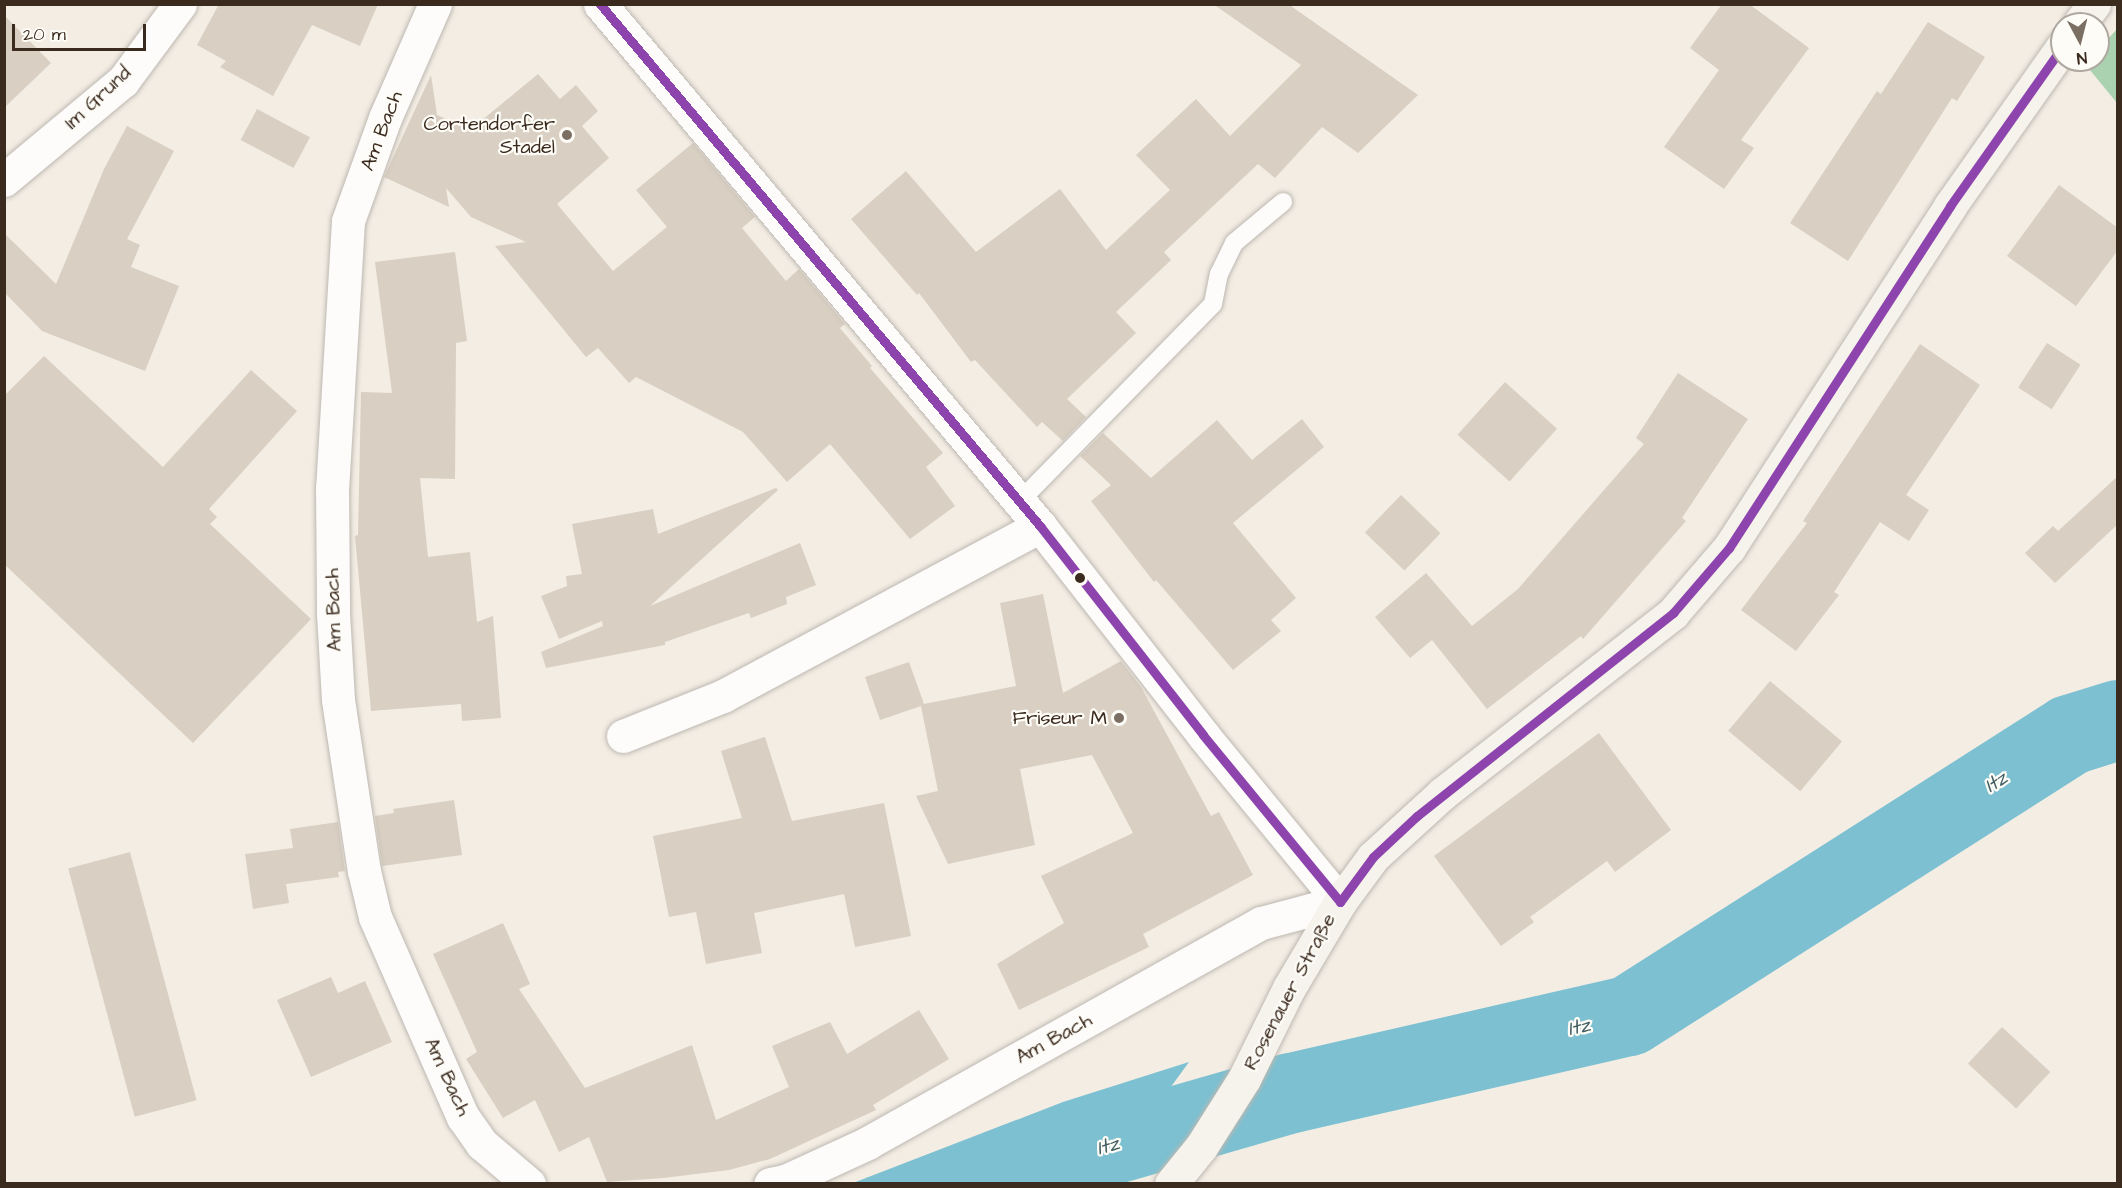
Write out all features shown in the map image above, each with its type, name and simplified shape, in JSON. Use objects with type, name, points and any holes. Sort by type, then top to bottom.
[{"type":"street","name":"Im Grund","points":[[4,180],[123,81],[180,4]]},
{"type":"street","name":"Am Bach","points":[[435,4],[384,118],[348,221],[332,487],[333,613],[338,700],[364,871],[375,917],[463,1117],[482,1144],[529,1184]]},
{"type":"street","points":[[600,4],[1029,514],[1203,735],[1340,902]]},
{"type":"street","name":"Rosenauer Straße","points":[[1171,1184],[1201,1148],[1244,1079],[1289,988],[1340,902],[1373,857],[1417,816],[1673,613],[1729,548],[1968,178],[2050,64]]},
{"type":"street","points":[[623,736],[723,696],[1029,514]]},
{"type":"street","name":"Am Bach","points":[[770,1184],[785,1180],[868,1143],[1261,923],[1340,902]]},
{"type":"lane","points":[[1029,514],[1213,304],[1219,274],[1234,243],[1283,202]]},
{"type":"green space","points":[[2117,29],[2117,103],[2092,72],[2110,72],[2110,37]]},
{"type":"water","points":[[1189,1062],[1101,1183],[853,1183],[1063,1102]]},
{"type":"building","points":[[219,4],[378,4],[360,46],[312,25],[273,96],[220,67],[226,61],[197,45]]},
{"type":"building","points":[[1213,4],[1288,4],[1418,95],[1358,153],[1322,127],[1275,178],[1258,164],[1164,252],[1171,260],[1116,312],[1136,333],[1067,399],[1086,417],[1063,441],[1042,422],[1037,427],[975,360],[971,362],[919,293],[917,295],[851,219],[906,171],[976,252],[1060,189],[1106,250],[1170,190],[1136,155],[1196,99],[1230,136],[1301,65]]},
{"type":"building","points":[[1722,4],[1749,4],[1809,48],[1741,140],[1754,148],[1724,189],[1664,147],[1719,70],[1690,48]]},
{"type":"building","points":[[4,15],[51,63],[4,108]]},
{"type":"building","points":[[1928,22],[1985,57],[1957,101],[1952,98],[1848,261],[1790,223],[1877,91],[1881,94]]},
{"type":"building","points":[[538,74],[560,99],[576,85],[598,111],[582,126],[609,158],[557,204],[613,271],[667,227],[636,190],[693,143],[755,217],[742,228],[786,281],[799,269],[845,324],[840,328],[872,366],[870,368],[943,453],[926,467],[955,506],[910,539],[830,444],[787,482],[743,432],[636,377],[629,383],[598,348],[586,357],[495,246],[526,242],[471,217],[446,188],[449,207],[384,177],[431,75],[437,115],[470,130]]},
{"type":"building","points":[[257,109],[310,137],[294,168],[241,140]]},
{"type":"building","points":[[127,126],[174,151],[127,239],[140,245],[131,267],[179,286],[145,371],[42,331],[4,292],[4,233],[56,284],[104,169]]},
{"type":"building","points":[[2059,185],[2118,228],[2118,250],[2076,306],[2007,256]]},
{"type":"building","points":[[455,252],[467,341],[456,343],[455,479],[420,478],[428,557],[470,552],[477,622],[493,616],[501,718],[462,721],[461,704],[371,711],[355,536],[358,535],[361,392],[392,393],[375,262]]},
{"type":"building","points":[[2047,343],[2081,365],[2052,409],[2018,387]]},
{"type":"building","points":[[1920,344],[1980,385],[1906,495],[1929,510],[1909,541],[1880,522],[1834,592],[1839,595],[1796,651],[1741,610],[1807,523],[1803,521]]},
{"type":"building","points":[[44,356],[163,467],[251,370],[297,411],[209,509],[217,517],[210,524],[311,619],[193,743],[4,564],[4,396]]},
{"type":"building","points":[[1678,373],[1748,419],[1682,518],[1686,521],[1583,639],[1581,636],[1487,709],[1432,640],[1410,658],[1375,617],[1426,573],[1472,626],[1518,589],[1644,444],[1636,438]]},
{"type":"building","points":[[1505,382],[1557,429],[1510,482],[1457,435]]},
{"type":"building","points":[[1302,419],[1324,447],[1233,523],[1296,598],[1271,620],[1281,631],[1233,670],[1156,580],[1154,582],[1091,501],[1111,485],[1080,456],[1103,433],[1151,478],[1217,420],[1252,460]]},
{"type":"building","points":[[2118,476],[2118,524],[2055,583],[2025,553],[2053,526],[2058,531]]},
{"type":"building","points":[[776,488],[778,490],[650,606],[800,543],[816,585],[786,597],[787,604],[751,618],[749,613],[665,642],[665,645],[546,668],[541,652],[603,626],[602,621],[559,639],[541,596],[567,586],[566,576],[582,574],[572,524],[653,509],[658,534]]},
{"type":"building","points":[[1401,495],[1441,533],[1404,571],[1365,532]]},
{"type":"building","points":[[1043,594],[1063,693],[1121,661],[1141,687],[1211,816],[1219,812],[1253,875],[1143,934],[1149,947],[1019,1010],[997,964],[1064,923],[1041,876],[1133,833],[1092,755],[1020,769],[1035,845],[948,864],[916,796],[938,791],[921,706],[880,720],[865,677],[909,662],[924,704],[1016,686],[1000,603]]},
{"type":"building","points":[[1770,681],[1842,741],[1800,791],[1728,731]]},
{"type":"building","points":[[1599,733],[1671,830],[1615,872],[1607,861],[1530,917],[1534,922],[1501,946],[1434,856]]},
{"type":"building","points":[[765,737],[792,821],[884,803],[911,936],[855,947],[844,894],[754,913],[762,953],[706,964],[696,912],[669,917],[653,836],[742,818],[721,751]]},
{"type":"building","points":[[454,800],[462,855],[382,866],[375,816],[394,813],[393,809]]},
{"type":"building","points":[[338,822],[345,871],[338,872],[339,877],[286,884],[289,903],[253,909],[245,854],[293,848],[290,829]]},
{"type":"building","points":[[130,852],[197,1100],[135,1117],[68,869]]},
{"type":"building","points":[[503,923],[530,984],[519,989],[585,1088],[692,1045],[716,1120],[789,1087],[772,1046],[830,1022],[847,1054],[919,1010],[949,1059],[873,1105],[876,1110],[770,1159],[729,1170],[607,1182],[589,1137],[559,1152],[535,1100],[503,1118],[466,1059],[477,1052],[433,954]]},
{"type":"building","points":[[331,977],[338,993],[365,981],[392,1042],[311,1077],[277,1000]]},
{"type":"building","points":[[2002,1027],[2050,1072],[2016,1109],[1968,1064]]},
{"type":"waterway","name":"Itz","points":[[976,1184],[1292,1093],[1629,1016],[2070,735],[2118,720]]},
{"type":"transit line","points":[[600,4],[1040,526],[1203,735],[1340,902]]},
{"type":"transit line","points":[[1340,902],[1373,857],[1417,816],[1673,613],[1729,548],[1950,206],[2050,64]]},
{"type":"place","name":"Cortendorfer Stadel","points":[[567,135]]},
{"type":"place","name":"Friseur M","points":[[1119,718]]}]
